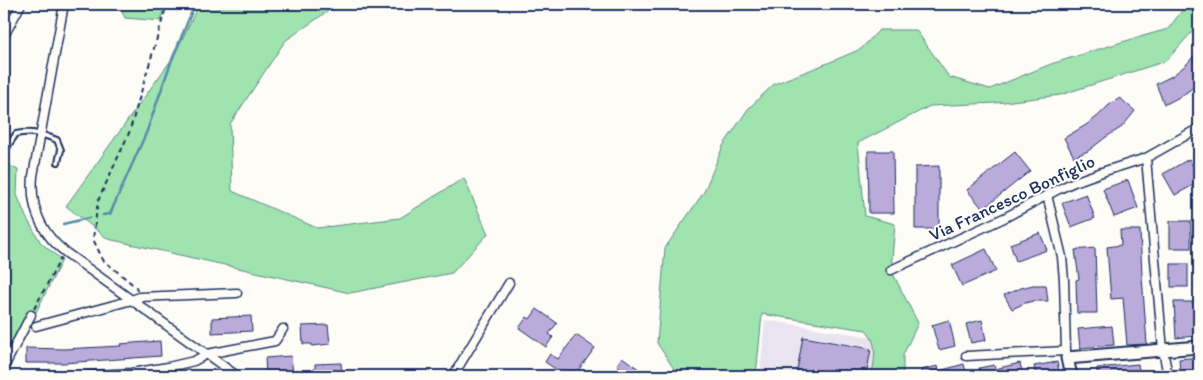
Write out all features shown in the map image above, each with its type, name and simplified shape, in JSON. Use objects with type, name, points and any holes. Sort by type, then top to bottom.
[{"type":"street","points":[[4,36],[21,4]]},
{"type":"street","points":[[64,4],[33,184],[35,207],[44,230],[64,252],[136,298],[237,376]]},
{"type":"street","name":"Via Francesco Bonfiglio","points":[[891,270],[1087,177],[1146,158],[1199,128]]},
{"type":"street","points":[[1146,158],[1163,350],[1168,376]]},
{"type":"street","points":[[1047,195],[1062,257],[1066,355],[1071,376]]},
{"type":"street","points":[[453,376],[509,283]]},
{"type":"street","points":[[36,326],[136,298],[237,293]]},
{"type":"street","points":[[4,366],[31,315]]},
{"type":"street","points":[[85,376],[131,373],[194,361],[207,354],[275,341],[283,330]]},
{"type":"street","points":[[966,356],[1066,355],[1199,347]]},
{"type":"lane","points":[[4,152],[16,134],[26,132],[41,133],[57,140],[61,150],[58,162]]},
{"type":"path","points":[[136,298],[136,287],[103,260],[93,239],[98,201],[129,132],[168,4]]},
{"type":"path","points":[[31,315],[64,252]]},
{"type":"shaded area","points":[[765,320],[872,337],[875,353],[872,376],[760,376]]},
{"type":"green space","points":[[118,4],[163,4],[162,21],[125,18]]},
{"type":"green space","points":[[199,4],[338,4],[285,41],[230,124],[232,191],[317,228],[400,218],[464,178],[488,234],[452,273],[350,293],[108,239],[66,206],[174,56]]},
{"type":"green space","points":[[1187,4],[1199,4],[1199,24],[1166,61],[1060,95],[996,103],[930,106],[858,143],[865,216],[895,224],[891,270],[918,323],[903,355],[903,376],[872,376],[874,346],[866,330],[762,314],[756,376],[677,376],[657,343],[665,248],[704,192],[723,146],[748,109],[774,84],[861,49],[879,30],[916,30],[949,77],[990,89],[1051,64],[1168,29]]},
{"type":"green space","points":[[4,163],[18,170],[17,195],[26,217],[41,243],[62,260],[4,376]]},
{"type":"building","points":[[1199,50],[1199,83],[1183,95],[1164,104],[1156,84],[1172,76],[1186,65]]},
{"type":"building","points":[[1120,98],[1135,111],[1122,127],[1088,151],[1074,157],[1064,138],[1086,125]]},
{"type":"building","points":[[868,151],[893,151],[894,213],[869,213]]},
{"type":"building","points":[[1015,152],[1030,171],[983,209],[967,190]]},
{"type":"building","points":[[1189,159],[1199,177],[1199,182],[1175,195],[1163,174]]},
{"type":"building","points":[[939,166],[939,229],[915,229],[915,167]]},
{"type":"building","points":[[1128,180],[1138,208],[1114,217],[1103,189]]},
{"type":"building","points":[[1086,194],[1095,218],[1071,227],[1062,203]]},
{"type":"building","points":[[1170,221],[1191,221],[1191,248],[1170,248]]},
{"type":"building","points":[[1120,230],[1140,230],[1147,344],[1127,345],[1123,298],[1111,299],[1107,247],[1121,245]]},
{"type":"building","points":[[1040,233],[1047,250],[1016,261],[1010,244]]},
{"type":"building","points":[[1095,248],[1097,313],[1077,313],[1076,280],[1079,279],[1075,250]]},
{"type":"building","points":[[986,249],[996,271],[962,286],[952,265]]},
{"type":"building","points":[[1171,264],[1188,264],[1188,287],[1171,287]]},
{"type":"building","points":[[1033,285],[1046,285],[1048,301],[1033,301],[1012,309],[1004,295]]},
{"type":"building","points":[[1174,302],[1194,302],[1195,336],[1176,338]]},
{"type":"building","points":[[537,309],[557,323],[549,334],[553,337],[546,347],[519,328],[527,317],[530,319]]},
{"type":"building","points":[[251,316],[252,331],[212,333],[212,318]]},
{"type":"building","points":[[949,320],[955,346],[939,350],[932,325]]},
{"type":"building","points":[[982,320],[986,340],[971,343],[966,324]]},
{"type":"building","points":[[328,325],[330,344],[312,346],[312,344],[303,344],[302,326]]},
{"type":"building","points":[[1112,326],[1114,345],[1080,348],[1078,329]]},
{"type":"building","points":[[576,335],[595,348],[574,376],[557,376],[560,372],[545,362],[550,354],[558,359]]},
{"type":"building","points":[[803,337],[871,349],[866,376],[796,376]]},
{"type":"building","points":[[160,341],[161,356],[63,363],[26,363],[26,348],[64,349],[121,346],[120,344]]},
{"type":"building","points":[[291,356],[293,375],[266,376],[265,358]]},
{"type":"building","points":[[622,357],[640,370],[636,376],[617,376],[622,369],[617,365]]},
{"type":"building","points":[[1199,357],[1199,369],[1180,371],[1179,359]]},
{"type":"building","points":[[1057,362],[1060,376],[1036,376],[1034,366]]},
{"type":"building","points":[[341,363],[342,376],[315,376],[315,364]]},
{"type":"building","points":[[1020,363],[1023,376],[981,376],[979,368],[994,365],[995,369]]},
{"type":"building","points":[[964,364],[967,376],[922,376],[921,370],[938,366],[939,371]]},
{"type":"building","points":[[1138,364],[1140,376],[1097,376],[1097,368]]},
{"type":"waterway","points":[[103,215],[110,214],[147,131],[171,62],[195,4]]},
{"type":"waterway","points":[[63,224],[89,218]]}]
